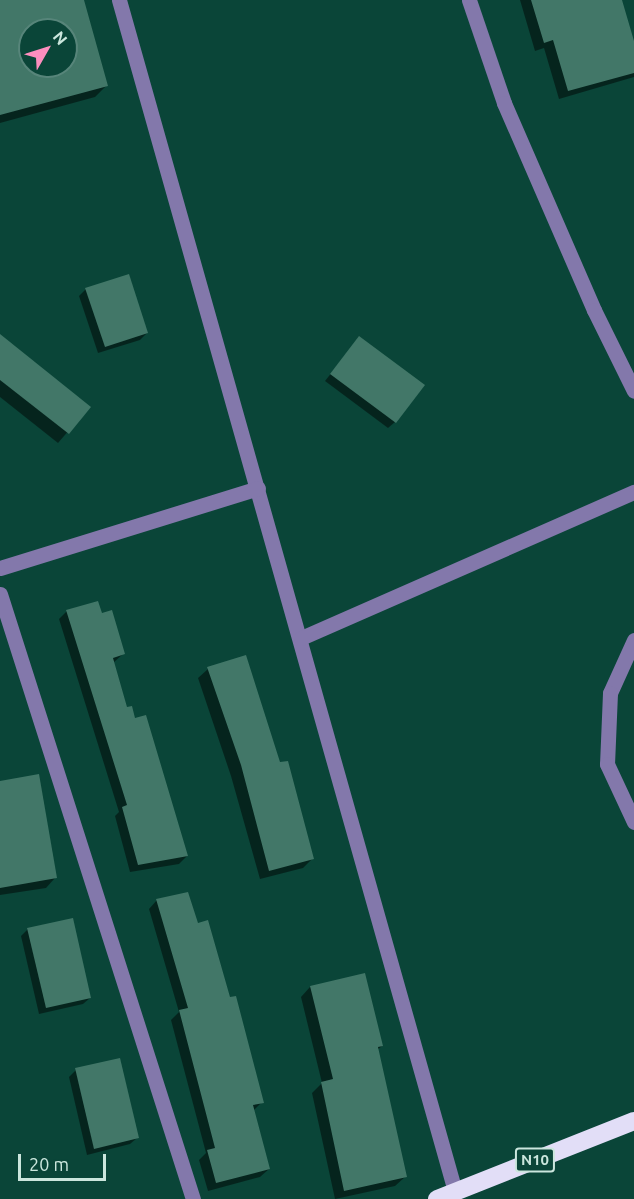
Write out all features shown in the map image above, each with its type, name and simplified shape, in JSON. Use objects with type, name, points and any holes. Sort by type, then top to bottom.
[{"type":"highway","name":"N10","points":[[437,1199],[634,1121]]},
{"type":"street","points":[[119,0],[302,638],[455,1191]]},
{"type":"street","points":[[469,0],[504,103],[594,310],[634,391]]},
{"type":"street","points":[[0,568],[258,488]]},
{"type":"street","points":[[302,638],[634,492]]},
{"type":"street","points":[[0,594],[194,1199]]},
{"type":"street","points":[[634,640],[610,693],[607,764],[634,822]]},
{"type":"building","points":[[0,0],[84,0],[108,86],[0,115]]},
{"type":"building","points":[[531,0],[622,0],[634,41],[634,73],[568,91],[553,40],[544,43]]},
{"type":"building","points":[[129,274],[148,333],[105,347],[85,288]]},
{"type":"building","points":[[0,334],[91,407],[69,434],[0,380]]},
{"type":"building","points":[[359,336],[425,385],[396,423],[330,374]]},
{"type":"building","points":[[98,601],[102,613],[112,610],[125,654],[113,658],[127,707],[132,706],[135,718],[146,715],[188,856],[138,865],[122,807],[127,805],[66,610]]},
{"type":"building","points":[[246,655],[280,762],[288,761],[314,859],[269,871],[241,765],[207,667]]},
{"type":"building","points":[[39,774],[57,878],[0,888],[0,781]]},
{"type":"building","points":[[188,892],[198,923],[208,920],[230,997],[236,996],[264,1103],[253,1105],[270,1169],[216,1183],[207,1150],[215,1148],[179,1010],[188,1008],[156,899]]},
{"type":"building","points":[[73,918],[91,998],[46,1008],[27,928]]},
{"type":"building","points":[[365,973],[383,1046],[378,1047],[407,1177],[344,1191],[321,1082],[333,1079],[310,986]]},
{"type":"building","points":[[120,1058],[139,1138],[94,1149],[75,1068]]}]
